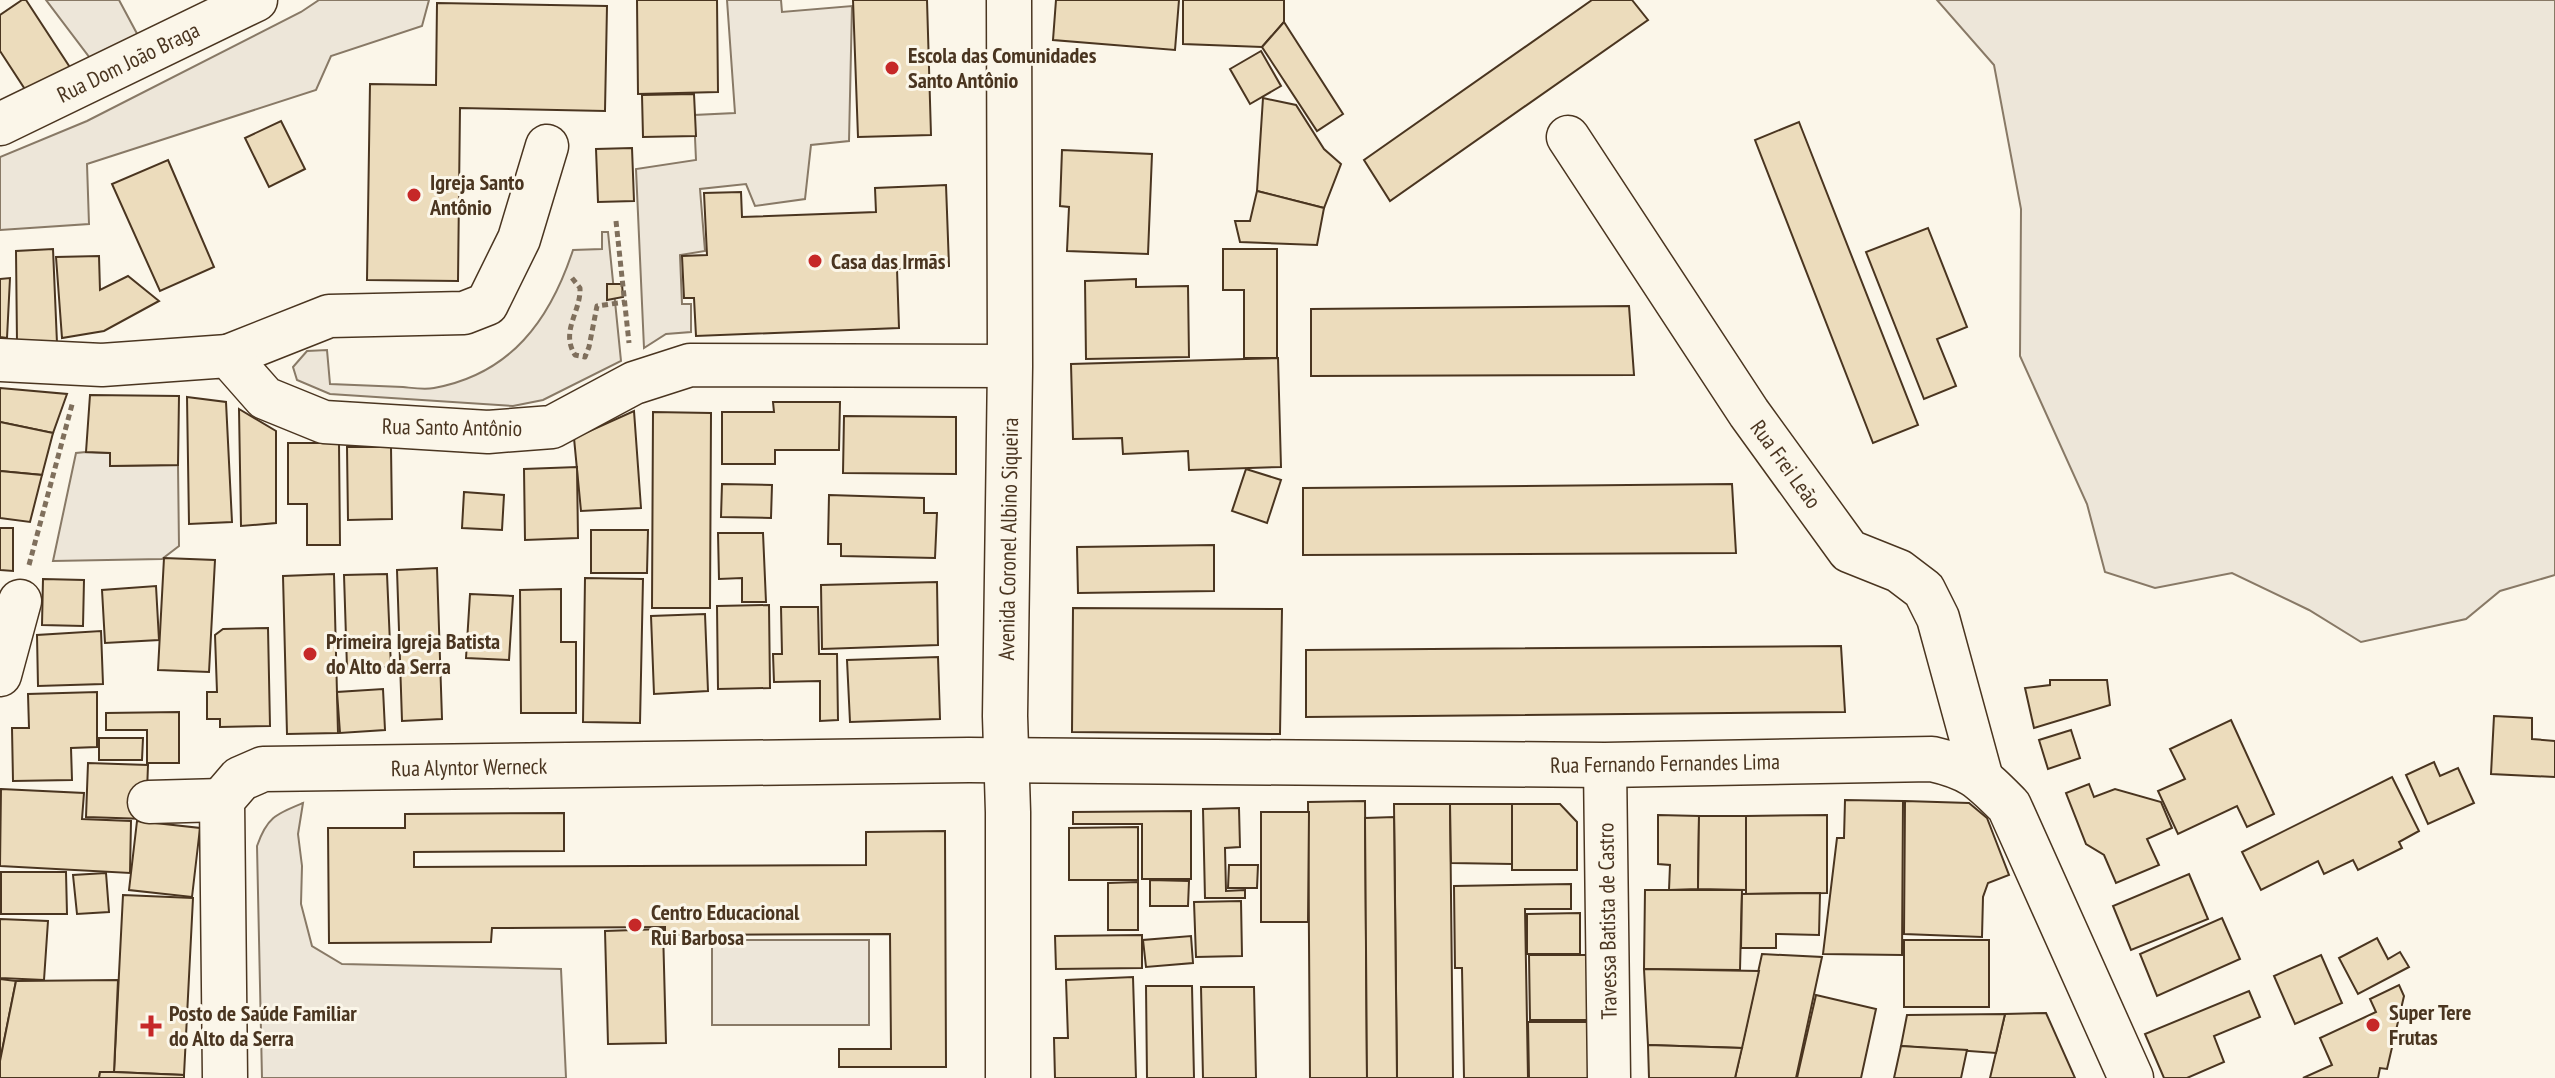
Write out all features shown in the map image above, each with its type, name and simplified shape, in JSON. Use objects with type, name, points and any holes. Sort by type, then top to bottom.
[{"type":"main road","name":"Avenida Coronel Albino Siqueira","points":[[1008,1078],[1009,0]]},
{"type":"main road","name":"Rua Fernando Fernandes Lima","points":[[1006,761],[1605,765],[1932,759],[1960,765],[1982,779],[2009,806],[2131,1078]]},
{"type":"main road","name":"Rua Alyntor Werneck","points":[[222,800],[240,779],[263,769],[1006,761]]},
{"type":"main road","points":[[222,800],[225,1078]]},
{"type":"street","name":"Rua Dom João Braga","points":[[0,124],[256,0]]},
{"type":"street","name":"Rua Frei Leão","points":[[1568,137],[1749,413],[1849,551],[1899,571],[1924,590],[1938,618],[1982,779]]},
{"type":"street","points":[[0,360],[102,365],[228,356],[329,316],[464,313],[487,304],[519,239],[547,146]]},
{"type":"street","name":"Rua Santo Antônio","points":[[228,356],[265,398],[324,422],[488,432],[552,427],[634,383],[690,365],[1010,366]]},
{"type":"street","points":[[0,675],[20,601]]},
{"type":"street","name":"Travessa Batista de Castro","points":[[1605,765],[1609,1078]]},
{"type":"street","points":[[149,802],[222,800]]},
{"type":"path","points":[[616,221],[634,383]]},
{"type":"path","points":[[572,278],[580,288],[581,298],[569,332],[570,347],[575,355],[585,357],[597,306],[625,302]]},
{"type":"path","points":[[20,601],[74,398]]},
{"type":"shaded area","points":[[46,0],[119,0],[142,43],[90,58]]},
{"type":"shaded area","points":[[319,0],[429,0],[422,26],[331,56],[316,90],[87,164],[89,224],[0,230],[0,157],[87,121]]},
{"type":"shaded area","points":[[727,0],[781,0],[782,12],[852,6],[849,141],[811,145],[805,199],[755,206],[746,184],[700,189],[705,251],[680,255],[682,304],[691,304],[691,332],[666,334],[644,348],[636,169],[696,160],[694,115],[735,113]]},
{"type":"shaded area","points":[[1937,0],[2555,0],[2555,575],[2500,591],[2466,619],[2361,642],[2309,610],[2232,573],[2155,588],[2105,572],[2087,504],[2020,356],[2021,209],[1994,65]]},
{"type":"shaded area","points":[[602,232],[608,232],[621,361],[543,400],[513,406],[330,394],[297,380],[293,367],[307,351],[327,350],[330,384],[430,389],[461,381],[485,370],[506,357],[539,321],[564,275],[573,250],[602,249]]},
{"type":"shaded area","points":[[76,453],[110,453],[111,466],[178,465],[179,546],[162,559],[53,561]]},
{"type":"shaded area","points":[[303,803],[298,834],[302,866],[301,904],[312,946],[342,964],[561,969],[566,1078],[262,1078],[257,846],[274,818]]},
{"type":"shaded area","points":[[712,940],[869,940],[869,1025],[712,1025]]},
{"type":"building","points":[[26,0],[73,72],[32,100],[0,51],[0,15]]},
{"type":"building","points":[[637,0],[717,0],[718,92],[638,94]]},
{"type":"building","name":"Escola das Comunidades Santo Antônio","points":[[853,0],[927,0],[931,135],[858,137]]},
{"type":"building","points":[[1056,0],[1179,0],[1175,50],[1053,40]]},
{"type":"building","points":[[1183,0],[1284,0],[1284,22],[1262,47],[1183,44]]},
{"type":"building","points":[[1592,0],[1632,0],[1648,20],[1390,201],[1364,160]]},
{"type":"building","name":"Igreja Santo Antônio","points":[[437,3],[607,6],[605,111],[460,108],[458,281],[367,280],[370,84],[436,85]]},
{"type":"building","points":[[1284,22],[1343,114],[1317,131],[1262,47]]},
{"type":"building","points":[[1261,51],[1281,86],[1250,104],[1230,69]]},
{"type":"building","points":[[694,94],[696,136],[643,137],[642,95]]},
{"type":"building","points":[[1263,98],[1296,105],[1324,149],[1341,164],[1324,208],[1257,191]]},
{"type":"building","points":[[281,121],[305,169],[269,187],[245,138]]},
{"type":"building","points":[[1799,122],[1918,425],[1873,443],[1755,140]]},
{"type":"building","points":[[632,148],[634,201],[598,202],[596,149]]},
{"type":"building","points":[[1062,150],[1152,154],[1148,254],[1067,251],[1069,207],[1060,206]]},
{"type":"building","points":[[168,160],[214,267],[160,291],[112,184]]},
{"type":"building","name":"Casa das Irmãs","points":[[946,185],[949,266],[897,269],[899,328],[696,336],[694,298],[684,298],[682,256],[707,255],[704,193],[741,192],[742,217],[876,212],[875,188]]},
{"type":"building","points":[[1257,191],[1324,208],[1317,245],[1240,242],[1235,221],[1250,221]]},
{"type":"building","points":[[1928,228],[1967,327],[1937,339],[1956,386],[1924,399],[1866,252]]},
{"type":"building","points":[[53,249],[57,343],[17,342],[16,251]]},
{"type":"building","points":[[1223,249],[1277,249],[1277,358],[1244,358],[1244,290],[1223,290]]},
{"type":"building","points":[[99,256],[100,290],[128,276],[159,301],[104,331],[62,338],[56,257]]},
{"type":"building","points":[[10,278],[7,338],[0,337],[0,279]]},
{"type":"building","points":[[1136,279],[1136,287],[1188,286],[1189,357],[1086,359],[1085,281]]},
{"type":"building","points":[[607,284],[622,284],[623,297],[607,300]]},
{"type":"building","points":[[1629,306],[1634,375],[1311,376],[1311,309]]},
{"type":"building","points":[[1278,358],[1281,467],[1189,470],[1188,451],[1123,454],[1122,438],[1073,439],[1071,364]]},
{"type":"building","points":[[0,388],[67,394],[53,433],[0,422]]},
{"type":"building","points":[[90,395],[179,396],[178,465],[110,466],[110,453],[86,452]]},
{"type":"building","points":[[187,397],[226,402],[232,522],[189,524]]},
{"type":"building","points":[[773,402],[840,402],[839,450],[775,450],[775,464],[722,464],[722,412],[774,412]]},
{"type":"building","points":[[239,409],[276,431],[276,523],[241,526]]},
{"type":"building","points":[[634,411],[641,508],[581,511],[574,438]]},
{"type":"building","points":[[653,412],[711,413],[710,608],[652,608]]},
{"type":"building","points":[[844,416],[956,417],[956,474],[843,473]]},
{"type":"building","points":[[0,422],[53,433],[42,475],[0,471]]},
{"type":"building","points":[[288,443],[339,443],[340,545],[307,545],[307,504],[288,504]]},
{"type":"building","points":[[347,447],[391,447],[392,519],[348,520]]},
{"type":"building","points":[[577,467],[578,538],[525,540],[524,469]]},
{"type":"building","points":[[1246,469],[1281,480],[1267,523],[1232,511]]},
{"type":"building","points":[[0,471],[42,475],[30,522],[0,518]]},
{"type":"building","points":[[722,484],[772,485],[771,518],[721,517]]},
{"type":"building","points":[[1732,484],[1736,553],[1303,555],[1303,488]]},
{"type":"building","points":[[464,492],[504,495],[502,530],[462,528]]},
{"type":"building","points":[[829,495],[924,498],[924,513],[937,513],[935,558],[841,556],[841,544],[828,544]]},
{"type":"building","points":[[0,528],[13,528],[13,571],[0,570]]},
{"type":"building","points":[[591,530],[648,530],[647,573],[591,573]]},
{"type":"building","points":[[718,533],[763,533],[766,602],[742,602],[742,578],[719,579]]},
{"type":"building","points":[[1214,545],[1214,591],[1078,593],[1077,547]]},
{"type":"building","points":[[164,558],[215,560],[209,672],[158,670]]},
{"type":"building","points":[[437,568],[442,719],[402,721],[397,570]]},
{"type":"building","name":"Primeira Igreja Batista do Alto da Serra","points":[[334,574],[338,733],[287,734],[283,576]]},
{"type":"building","points":[[387,574],[391,667],[347,668],[344,575]]},
{"type":"building","points":[[585,578],[643,579],[640,723],[583,722]]},
{"type":"building","points":[[43,579],[84,580],[83,626],[42,625]]},
{"type":"building","points":[[937,582],[938,645],[822,649],[821,585]]},
{"type":"building","points":[[156,586],[159,640],[105,643],[102,590]]},
{"type":"building","points":[[561,589],[561,642],[576,642],[576,713],[521,713],[520,590]]},
{"type":"building","points":[[470,594],[513,596],[509,660],[466,658]]},
{"type":"building","points":[[769,605],[770,688],[718,689],[717,606]]},
{"type":"building","points":[[781,607],[818,607],[819,654],[837,654],[838,720],[820,721],[820,681],[774,682],[773,654],[782,654]]},
{"type":"building","points":[[1073,608],[1282,609],[1280,734],[1072,732]]},
{"type":"building","points":[[705,614],[708,691],[654,694],[651,616]]},
{"type":"building","points":[[268,628],[270,726],[220,727],[220,719],[207,719],[207,692],[217,692],[215,635],[223,629]]},
{"type":"building","points":[[101,631],[103,684],[38,686],[37,635]]},
{"type":"building","points":[[1841,646],[1845,712],[1306,717],[1306,650]]},
{"type":"building","points":[[938,657],[940,719],[850,722],[847,660]]},
{"type":"building","points":[[2050,680],[2107,680],[2110,705],[2034,728],[2025,688],[2050,685]]},
{"type":"building","points":[[383,689],[385,730],[340,733],[337,692]]},
{"type":"building","points":[[97,692],[97,747],[71,748],[72,780],[13,781],[12,728],[29,728],[28,694]]},
{"type":"building","points":[[179,712],[179,763],[147,763],[147,730],[106,730],[106,713]]},
{"type":"building","points":[[2494,716],[2532,718],[2532,739],[2555,741],[2555,777],[2491,774]]},
{"type":"building","points":[[2231,720],[2274,814],[2247,827],[2237,806],[2178,834],[2158,791],[2185,779],[2170,749]]},
{"type":"building","points":[[2071,730],[2080,758],[2048,769],[2039,740]]},
{"type":"building","points":[[99,738],[143,738],[142,760],[99,760]]},
{"type":"building","points":[[2434,762],[2440,776],[2458,768],[2474,803],[2428,824],[2406,775]]},
{"type":"building","points":[[88,763],[148,765],[146,819],[86,817]]},
{"type":"building","points":[[2392,777],[2419,831],[2399,842],[2402,848],[2358,870],[2353,860],[2324,874],[2318,861],[2261,890],[2242,852]]},
{"type":"building","points":[[2089,784],[2094,797],[2115,789],[2161,802],[2172,828],[2147,839],[2159,865],[2116,883],[2104,855],[2086,844],[2066,793]]},
{"type":"building","points":[[1,789],[84,793],[82,819],[131,821],[130,873],[0,866]]},
{"type":"building","points":[[1845,800],[1903,801],[1902,955],[1823,954],[1837,838],[1844,838]]},
{"type":"building","points":[[1365,801],[1367,1078],[1310,1078],[1308,802]]},
{"type":"building","points":[[1905,801],[1969,803],[1987,818],[2009,875],[1988,883],[1983,897],[1982,937],[1904,934]]},
{"type":"building","points":[[1394,804],[1450,804],[1453,1078],[1397,1078]]},
{"type":"building","points":[[1450,804],[1512,804],[1512,864],[1451,863]]},
{"type":"building","points":[[1512,804],[1560,804],[1577,822],[1577,870],[1512,870]]},
{"type":"building","points":[[1239,808],[1240,847],[1225,848],[1226,891],[1245,890],[1245,898],[1205,898],[1203,809]]},
{"type":"building","points":[[1191,811],[1191,879],[1142,879],[1142,824],[1073,824],[1073,812]]},
{"type":"building","points":[[1261,812],[1309,812],[1308,922],[1261,922]]},
{"type":"building","points":[[564,813],[564,851],[414,852],[414,867],[866,865],[866,832],[945,831],[946,1067],[839,1067],[839,1049],[891,1049],[890,934],[665,935],[665,927],[492,928],[491,942],[329,943],[328,828],[405,828],[405,814]]},
{"type":"building","points":[[1658,815],[1699,816],[1698,889],[1669,890],[1670,865],[1658,864]]},
{"type":"building","points":[[1827,815],[1827,893],[1746,894],[1746,816]]},
{"type":"building","points":[[1699,816],[1746,816],[1746,890],[1698,889]]},
{"type":"building","points":[[1394,817],[1397,1078],[1367,1078],[1365,818]]},
{"type":"building","points":[[137,821],[200,828],[192,897],[129,890]]},
{"type":"building","points":[[1138,827],[1138,880],[1069,880],[1069,828]]},
{"type":"building","points":[[1229,865],[1258,865],[1257,888],[1228,888]]},
{"type":"building","points":[[1,872],[66,872],[67,914],[1,914]]},
{"type":"building","points":[[106,873],[109,912],[77,914],[73,875]]},
{"type":"building","points":[[2189,874],[2208,919],[2131,950],[2113,906]]},
{"type":"building","points":[[1150,880],[1189,881],[1188,906],[1150,906]]},
{"type":"building","points":[[1138,882],[1138,930],[1108,930],[1108,883]]},
{"type":"building","points":[[1571,884],[1571,909],[1525,909],[1528,1078],[1464,1078],[1462,968],[1455,968],[1454,886]]},
{"type":"building","points":[[1645,890],[1742,890],[1740,970],[1644,969]]},
{"type":"building","points":[[1820,893],[1819,935],[1776,934],[1776,948],[1741,948],[1742,894]]},
{"type":"building","name":"Posto de Saúde Familiar do Alto da Serra","points":[[123,895],[193,898],[184,1075],[114,1072]]},
{"type":"building","points":[[1241,901],[1242,956],[1196,957],[1194,902]]},
{"type":"building","points":[[1580,913],[1580,954],[1527,954],[1527,914]]},
{"type":"building","points":[[2222,918],[2240,959],[2157,996],[2140,954]]},
{"type":"building","points":[[0,919],[48,921],[44,980],[0,978]]},
{"type":"building","points":[[663,929],[666,1043],[608,1044],[605,931]]},
{"type":"building","points":[[1142,935],[1142,968],[1056,969],[1055,936]]},
{"type":"building","points":[[1191,936],[1193,963],[1146,967],[1143,940]]},
{"type":"building","points":[[2377,938],[2388,959],[2400,952],[2409,967],[2358,994],[2339,958]]},
{"type":"building","points":[[1904,940],[1989,940],[1989,1007],[1904,1007]]},
{"type":"building","points":[[1762,954],[1822,957],[1796,1078],[1735,1078]]},
{"type":"building","points":[[1529,955],[1588,955],[1588,1020],[1530,1020]]},
{"type":"building","points":[[2321,955],[2342,1003],[2295,1024],[2274,976]]},
{"type":"building","points":[[1644,969],[1759,971],[1742,1048],[1648,1045]]},
{"type":"building","points":[[1133,977],[1136,1078],[1055,1078],[1054,1038],[1068,1038],[1066,980]]},
{"type":"building","points":[[0,979],[16,981],[0,1061]]},
{"type":"building","points":[[118,980],[114,1072],[100,1072],[99,1078],[0,1078],[0,1061],[16,981]]},
{"type":"building","name":"Super Tere Frutas","points":[[2399,985],[2404,996],[2387,1069],[2380,1068],[2378,1078],[2303,1078],[2332,1065],[2320,1038],[2376,1012],[2370,999]]},
{"type":"building","points":[[1146,986],[1192,986],[1194,1078],[1147,1078]]},
{"type":"building","points":[[1201,987],[1254,987],[1256,1078],[1203,1078]]},
{"type":"building","points":[[2249,991],[2260,1017],[2214,1036],[2224,1062],[2187,1078],[2164,1078],[2145,1034]]},
{"type":"building","points":[[1816,995],[1876,1009],[1861,1078],[1797,1078]]},
{"type":"building","points":[[2046,1013],[2075,1078],[1990,1078],[2005,1014]]},
{"type":"building","points":[[2005,1014],[1996,1053],[1901,1046],[1907,1015]]},
{"type":"building","points":[[1528,1022],[1590,1022],[1591,1078],[1529,1078]]},
{"type":"building","points":[[1648,1045],[1742,1048],[1735,1078],[1649,1078]]},
{"type":"building","points":[[1901,1046],[1967,1050],[1961,1078],[1894,1078]]},
{"type":"building","points":[[100,1072],[184,1075],[184,1078],[99,1078]]},
{"type":"place","name":"Escola das Comunidades Santo Antônio","points":[[892,68]]},
{"type":"place","name":"Igreja Santo Antônio","points":[[414,195]]},
{"type":"place","name":"Casa das Irmãs","points":[[815,261]]},
{"type":"place","name":"Primeira Igreja Batista do Alto da Serra","points":[[310,654]]},
{"type":"place","name":"Centro Educacional Rui Barbosa","points":[[635,925]]},
{"type":"place","name":"Super Tere Frutas","points":[[2373,1025]]},
{"type":"place","name":"Posto de Saúde Familiar do Alto da Serra","points":[[151,1026]]}]
